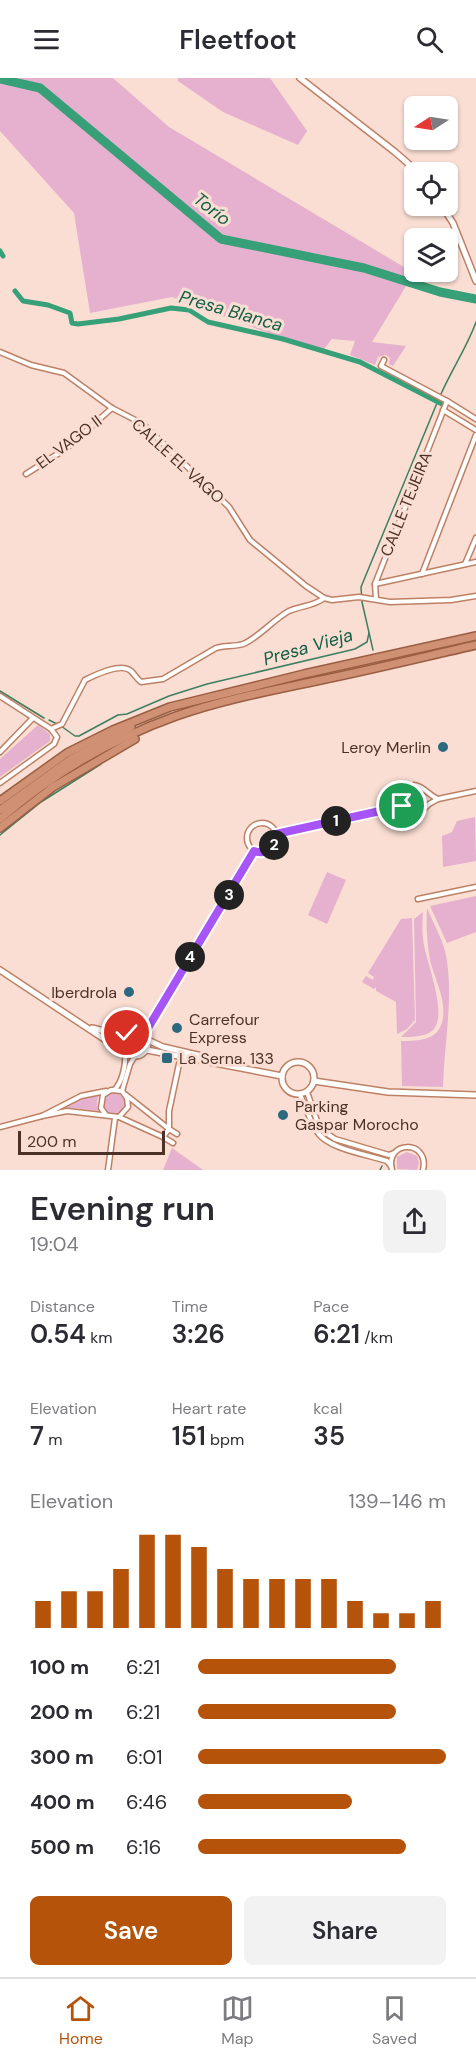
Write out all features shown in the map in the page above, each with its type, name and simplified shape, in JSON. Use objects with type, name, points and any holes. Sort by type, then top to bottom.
[{"type":"highway","points":[[0,801],[42,770],[90,741],[151,714],[203,699],[476,636]]},
{"type":"highway","points":[[0,819],[49,782],[118,741],[174,717],[237,698],[476,645]]},
{"type":"highway","points":[[0,828],[53,787],[120,746],[190,715],[237,698]]},
{"type":"highway","points":[[0,810],[45,776],[93,746],[134,726],[203,699]]},
{"type":"street","points":[[300,78],[406,162]]},
{"type":"street","points":[[448,216],[476,281]]},
{"type":"street","name":"CALLE EL VAGO","points":[[0,352],[31,365],[64,373],[112,408],[142,424],[229,507],[250,540],[324,598]]},
{"type":"street","points":[[384,360],[381,366],[476,419]]},
{"type":"street","name":"CALLE TEJEIRA","points":[[376,599],[375,584],[447,401]]},
{"type":"street","name":"EL VAGO II","points":[[26,474],[67,448],[112,408]]},
{"type":"street","points":[[422,574],[476,433],[443,410]]},
{"type":"street","points":[[465,565],[476,538]]},
{"type":"street","points":[[375,584],[476,562]]},
{"type":"street","points":[[51,729],[60,725],[85,681],[92,677],[124,668],[131,671],[141,682],[163,679],[216,648],[224,645],[244,644],[252,640],[267,626],[288,612],[320,602],[324,598],[332,600],[362,597],[390,602],[476,596]]},
{"type":"street","points":[[0,696],[51,729],[57,737],[54,744],[0,783]]},
{"type":"street","points":[[0,752],[33,718]]},
{"type":"street","points":[[396,807],[405,789],[414,785],[423,788],[428,795],[429,804]]},
{"type":"street","points":[[276,834],[396,807],[411,814],[420,813],[438,799],[476,791]]},
{"type":"street","points":[[428,795],[438,799]]},
{"type":"street","points":[[401,801],[404,809]]},
{"type":"street","points":[[266,824],[276,834],[275,843],[270,850],[262,853],[254,851],[247,839],[249,830],[253,826],[266,824]]},
{"type":"street","points":[[144,1033],[254,851]]},
{"type":"street","points":[[418,899],[476,887]]},
{"type":"street","points":[[0,970],[107,1041],[135,1056]]},
{"type":"street","points":[[85,1026],[124,1036]]},
{"type":"street","points":[[124,1036],[135,1030],[144,1033],[148,1040],[163,1047],[203,1055],[254,1070]]},
{"type":"street","points":[[106,1115],[101,1108],[101,1099],[103,1095],[118,1087],[126,1060],[124,1036]]},
{"type":"street","points":[[108,1170],[117,1117],[128,1107],[123,1093],[130,1064],[135,1056],[147,1050],[148,1040]]},
{"type":"street","points":[[147,1050],[282,1076]]},
{"type":"street","points":[[295,1062],[304,1063],[312,1071],[314,1081],[306,1092],[300,1095],[292,1094],[282,1083],[282,1076],[288,1065],[295,1062]]},
{"type":"street","points":[[163,1137],[169,1128],[169,1111],[178,1064]]},
{"type":"street","points":[[314,1081],[388,1092],[476,1095]]},
{"type":"street","points":[[42,1116],[81,1096],[112,1090],[123,1093],[177,1134]]},
{"type":"street","points":[[306,1092],[318,1124],[329,1136],[389,1155],[406,1147],[417,1149],[423,1158],[424,1170]]},
{"type":"street","points":[[300,1095],[321,1137],[332,1143],[387,1161],[392,1168]]},
{"type":"street","points":[[0,1127],[67,1111],[117,1117],[173,1143]]},
{"type":"street","points":[[159,1120],[169,1111]]},
{"type":"street","points":[[392,1168],[394,1153]]},
{"type":"shaded area","points":[[0,78],[113,78],[169,127],[404,267],[404,282],[409,282],[372,342],[406,346],[393,366],[389,364],[390,358],[386,355],[378,357],[375,365],[350,355],[355,341],[332,339],[321,353],[172,297],[90,313],[74,213],[0,131]]},
{"type":"shaded area","points":[[178,78],[270,78],[307,131],[298,145],[223,112],[178,81]]},
{"type":"shaded area","points":[[38,725],[50,734],[50,741],[0,777],[0,759]]},
{"type":"shaded area","points":[[475,817],[476,861],[443,867],[442,836],[452,832],[457,821]]},
{"type":"shaded area","points":[[327,872],[346,880],[327,924],[308,915]]},
{"type":"shaded area","points":[[476,896],[476,932],[447,943],[430,906]]},
{"type":"shaded area","points":[[427,908],[444,948],[449,977],[443,1087],[402,1086],[401,1041],[420,1040],[434,1035],[441,1024],[443,1015],[441,996],[430,960]]},
{"type":"shaded area","points":[[423,912],[424,945],[438,1003],[437,1024],[432,1031],[425,1034],[401,1037],[416,1022],[414,919]]},
{"type":"shaded area","points":[[412,918],[415,1020],[407,1029],[397,1034],[396,1002],[376,991],[376,987],[374,989],[362,982],[366,976],[373,980],[374,977],[368,973],[401,919]]},
{"type":"shaded area","points":[[110,1093],[118,1093],[125,1100],[125,1108],[118,1115],[110,1115],[103,1108],[103,1100]]},
{"type":"shaded area","points":[[99,1095],[98,1111],[61,1108],[78,1099]]},
{"type":"shaded area","points":[[172,1148],[203,1170],[163,1170]]},
{"type":"shaded area","points":[[407,1152],[417,1156],[419,1163],[417,1170],[397,1169],[397,1157]]},
{"type":"waterway","name":"Torío","points":[[0,79],[40,88],[221,239],[364,268],[440,292],[476,299]]},
{"type":"waterway","name":"Presa Blanca","points":[[0,251],[3,256]]},
{"type":"waterway","name":"Presa Blanca","points":[[15,291],[23,301],[48,305],[70,313],[72,323],[78,324],[119,319],[171,308],[189,310],[208,322],[283,339],[360,362],[442,404]]},
{"type":"waterway","name":"Presa Vieja","points":[[441,394],[476,322]]},
{"type":"waterway","name":"Presa Vieja","points":[[373,650],[362,602],[361,587],[437,403]]},
{"type":"waterway","name":"Presa Vieja","points":[[61,726],[75,736],[79,736],[118,715],[127,714],[169,696],[207,684],[355,649],[367,642],[369,633]]},
{"type":"waterway","points":[[0,691],[44,718]]},
{"type":"waterway","points":[[49,720],[57,724]]},
{"type":"waterway","name":"Presa Vieja","points":[[0,835],[41,802],[101,764]]},
{"type":"waterway","points":[[380,1170],[382,1166]]},
{"type":"place","name":"Leroy Merlin","points":[[443,747]]},
{"type":"place","name":"Iberdrola","points":[[129,992]]},
{"type":"place","name":"Carrefour Express","points":[[177,1028]]},
{"type":"place","name":"La Serna. 133","points":[[167,1058]]},
{"type":"place","name":"Parking Gaspar Morocho","points":[[283,1115]]},
{"type":"route","points":[[127,1033],[131,1030],[140,1030],[144,1033],[148,1028],[254,851],[262,853],[270,850],[275,843],[276,834],[389,809],[396,807],[401,801],[402,806]]}]
